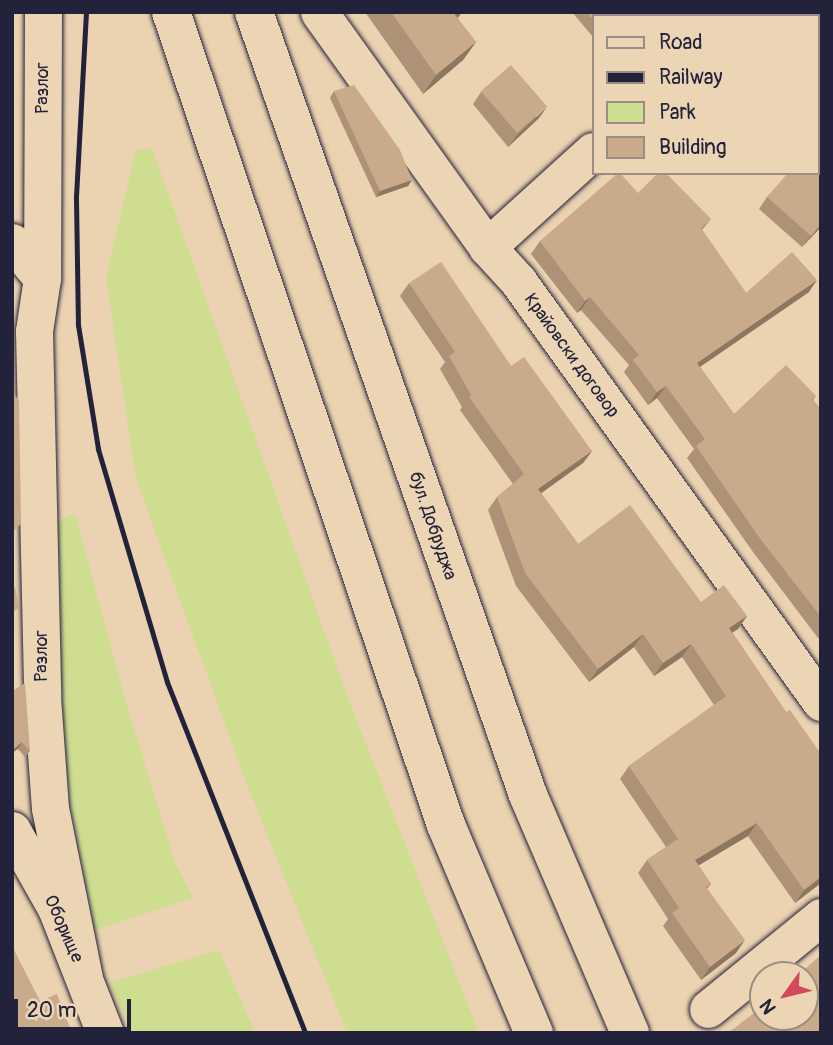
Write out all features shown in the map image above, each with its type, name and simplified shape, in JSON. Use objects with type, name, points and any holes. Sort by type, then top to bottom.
[{"type":"main road","points":[[171,12],[446,825],[534,1033]]},
{"type":"main road","name":"бул. Добруджа","points":[[254,12],[428,518],[528,795],[630,1033]]},
{"type":"street","name":"Разлог","points":[[43,12],[42,278],[23,340],[50,808],[84,978]]},
{"type":"street","name":"Крайовски договор","points":[[319,12],[487,247],[518,281],[821,702]]},
{"type":"street","points":[[487,247],[592,152]]},
{"type":"street","points":[[12,243],[42,278]]},
{"type":"street","name":"Оборище","points":[[12,830],[56,908],[105,1033]]},
{"type":"street","points":[[708,1009],[821,917]]},
{"type":"green space","points":[[152,148],[348,698],[479,1033],[347,1033],[246,782],[136,479],[106,277],[136,150]]},
{"type":"green space","points":[[75,513],[125,699],[175,862],[193,898],[95,930],[66,781],[58,699],[55,523]]},
{"type":"green space","points":[[219,950],[255,1033],[132,1033],[109,983]]},
{"type":"building","points":[[391,12],[453,12],[476,42],[436,75]]},
{"type":"building","points":[[590,12],[719,12],[592,14],[590,17]]},
{"type":"building","points":[[821,30],[821,69],[819,67]]},
{"type":"building","points":[[511,65],[547,107],[517,133],[481,91]]},
{"type":"building","points":[[354,85],[400,150],[412,180],[380,191],[334,91]]},
{"type":"building","points":[[821,169],[821,224],[811,236],[767,197],[786,175],[819,175]]},
{"type":"building","points":[[616,175],[622,175],[638,193],[656,175],[668,175],[711,219],[701,228],[746,293],[792,252],[817,280],[697,363],[734,414],[786,365],[816,396],[812,399],[821,410],[821,617],[761,540],[696,446],[705,439],[666,386],[657,392],[633,360],[639,355],[590,297],[585,301],[540,241]]},
{"type":"building","points":[[441,262],[511,366],[524,357],[592,451],[538,489],[578,544],[630,505],[701,602],[724,585],[747,616],[729,628],[786,712],[790,710],[821,754],[821,877],[804,890],[757,823],[695,860],[711,884],[706,887],[745,940],[710,967],[672,913],[679,908],[647,860],[678,839],[629,766],[726,696],[691,644],[663,663],[643,634],[598,669],[525,573],[497,497],[524,474],[469,397],[471,395],[449,356],[455,352],[409,283]]},
{"type":"building","points":[[12,392],[19,400],[21,524],[12,532]]},
{"type":"building","points":[[12,586],[15,587],[19,608],[12,612]]},
{"type":"building","points":[[25,683],[30,751],[22,742],[12,750],[12,687],[14,690]]},
{"type":"building","points":[[12,946],[40,1001],[57,994],[72,1033],[12,1033]]},
{"type":"building","points":[[821,955],[821,1033],[728,1033],[749,1017],[749,1031],[819,1031],[819,961],[814,961]]},
{"type":"railway","points":[[86,12],[76,199],[78,325],[98,449],[167,682],[305,1033]]}]
